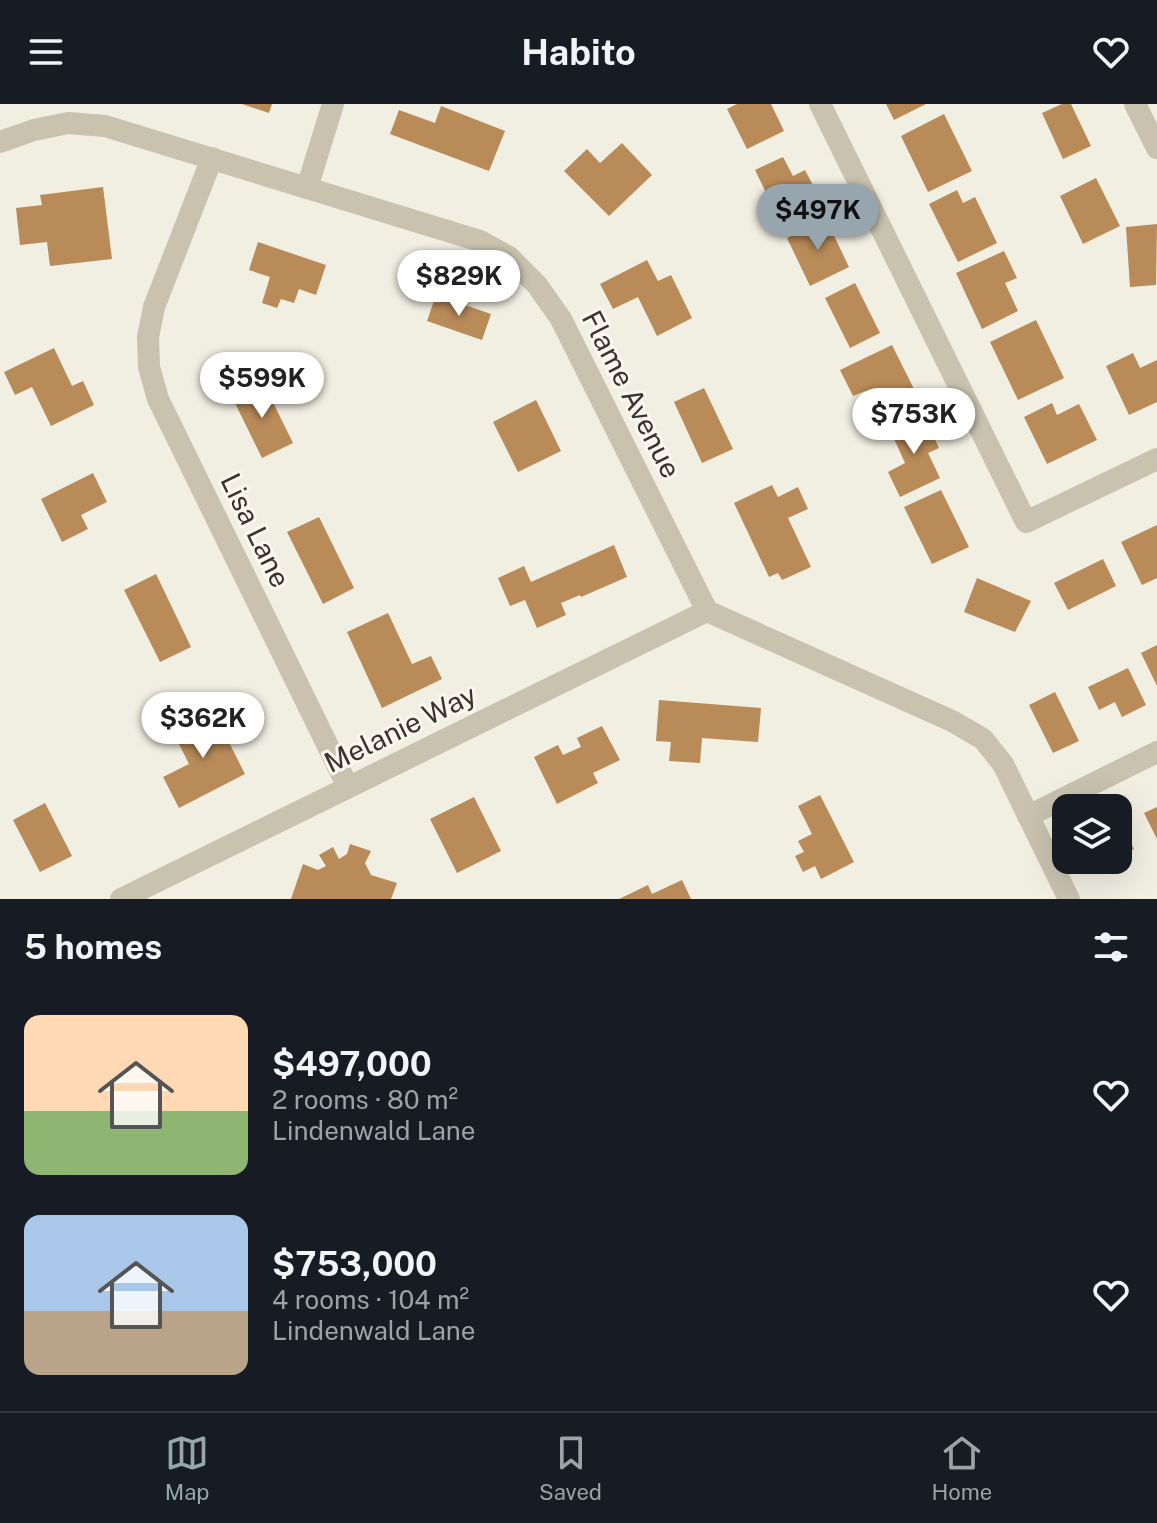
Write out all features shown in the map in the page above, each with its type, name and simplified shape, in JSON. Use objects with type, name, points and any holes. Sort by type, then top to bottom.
[{"type":"street","points":[[307,188],[333,104]]},
{"type":"street","points":[[820,104],[1026,522],[1157,459]]},
{"type":"street","points":[[1135,104],[1157,148]]},
{"type":"street","name":"Flame Avenue","points":[[0,142],[34,130],[68,123],[105,126],[480,241],[509,257],[537,285],[561,319],[707,611]]},
{"type":"street","name":"Lisa Lane","points":[[212,158],[154,307],[148,337],[149,367],[158,399],[348,787]]},
{"type":"street","points":[[707,611],[952,721],[983,739],[1003,764],[1069,899]]},
{"type":"street","name":"Melanie Way","points":[[121,899],[707,611]]},
{"type":"street","points":[[1028,816],[1157,752]]},
{"type":"building","points":[[242,104],[272,104],[269,113]]},
{"type":"building","points":[[737,104],[771,104],[784,131],[747,149],[727,109]]},
{"type":"building","points":[[886,104],[926,104],[894,120]]},
{"type":"building","points":[[1062,104],[1071,104],[1091,146],[1063,159],[1042,113]]},
{"type":"building","points":[[441,106],[505,131],[489,171],[390,134],[399,110],[435,123]]},
{"type":"building","points":[[944,114],[972,171],[928,192],[901,136]]},
{"type":"building","points":[[622,143],[652,175],[609,216],[564,171],[587,149],[600,163]]},
{"type":"building","points":[[783,157],[793,176],[805,170],[818,195],[777,215],[755,170]]},
{"type":"building","points":[[1096,178],[1120,226],[1083,244],[1060,196]]},
{"type":"building","points":[[103,187],[112,259],[50,266],[47,242],[20,245],[16,208],[42,205],[40,195]]},
{"type":"building","points":[[957,190],[963,203],[975,197],[997,243],[958,262],[929,204]]},
{"type":"building","points":[[826,219],[849,267],[810,286],[787,238]]},
{"type":"building","points":[[1157,224],[1156,285],[1130,287],[1126,227]]},
{"type":"building","points":[[258,242],[326,265],[316,295],[299,289],[294,303],[281,299],[277,308],[262,303],[270,277],[249,270]]},
{"type":"building","points":[[1004,251],[1017,278],[1005,283],[1018,311],[982,329],[956,273]]},
{"type":"building","points":[[647,260],[658,281],[671,275],[692,318],[657,336],[638,297],[613,309],[600,284]]},
{"type":"building","points":[[855,283],[880,333],[850,348],[825,298]]},
{"type":"building","points":[[436,295],[491,314],[482,340],[427,321]]},
{"type":"building","points":[[1036,320],[1064,378],[1018,400],[990,342]]},
{"type":"building","points":[[892,345],[921,403],[880,423],[865,391],[853,396],[840,370]]},
{"type":"building","points":[[54,348],[72,386],[83,381],[94,405],[51,426],[32,387],[15,395],[4,372]]},
{"type":"building","points":[[1133,353],[1140,368],[1157,360],[1157,402],[1129,415],[1106,366]]},
{"type":"building","points":[[263,382],[293,443],[262,458],[232,397]]},
{"type":"building","points":[[704,388],[733,449],[702,463],[674,402]]},
{"type":"building","points":[[536,400],[561,451],[518,472],[493,422]]},
{"type":"building","points":[[1052,403],[1057,415],[1079,404],[1097,440],[1047,464],[1024,417]]},
{"type":"building","points":[[923,414],[939,448],[928,453],[940,478],[900,497],[888,472],[905,463],[890,430]]},
{"type":"building","points":[[93,473],[107,502],[81,515],[88,529],[62,542],[41,499]]},
{"type":"building","points":[[772,485],[778,497],[798,487],[808,509],[788,518],[811,567],[782,580],[778,573],[769,577],[734,503]]},
{"type":"building","points":[[941,490],[969,547],[932,564],[904,507]]},
{"type":"building","points":[[319,517],[354,588],[323,604],[287,532]]},
{"type":"building","points":[[1157,525],[1157,578],[1142,585],[1121,542]]},
{"type":"building","points":[[614,545],[627,577],[561,603],[566,615],[537,628],[525,600],[510,606],[498,578],[524,566],[531,582]]},
{"type":"building","points":[[1103,559],[1116,586],[1068,610],[1054,583]]},
{"type":"building","points":[[156,574],[191,647],[160,662],[124,590]]},
{"type":"building","points":[[977,578],[1031,601],[1015,632],[964,612]]},
{"type":"building","points":[[388,613],[412,664],[431,656],[442,679],[382,708],[347,632]]},
{"type":"building","points":[[1157,645],[1157,686],[1141,653]]},
{"type":"building","points":[[1128,668],[1146,705],[1122,717],[1115,702],[1099,710],[1088,687]]},
{"type":"building","points":[[1055,692],[1079,741],[1053,753],[1029,705]]},
{"type":"building","points":[[659,700],[761,708],[758,742],[702,738],[700,763],[669,761],[671,742],[656,741]]},
{"type":"building","points":[[212,709],[245,774],[179,808],[163,777],[189,764],[172,730]]},
{"type":"building","points":[[602,726],[620,760],[593,773],[598,783],[557,804],[534,757],[558,745],[563,755],[581,747],[577,738]]},
{"type":"building","points":[[820,795],[854,862],[821,879],[815,866],[803,872],[795,856],[804,852],[798,841],[812,834],[798,806]]},
{"type":"building","points":[[474,797],[501,851],[457,873],[430,819]]},
{"type":"building","points":[[45,803],[72,856],[40,872],[13,820]]},
{"type":"building","points":[[1157,807],[1157,839],[1144,813]]},
{"type":"building","points":[[350,844],[371,851],[365,863],[371,875],[397,883],[391,899],[291,899],[303,864],[318,870],[326,866],[319,855],[333,847],[339,859],[347,854]]},
{"type":"building","points":[[682,880],[691,899],[619,899],[648,885],[652,894]]}]
